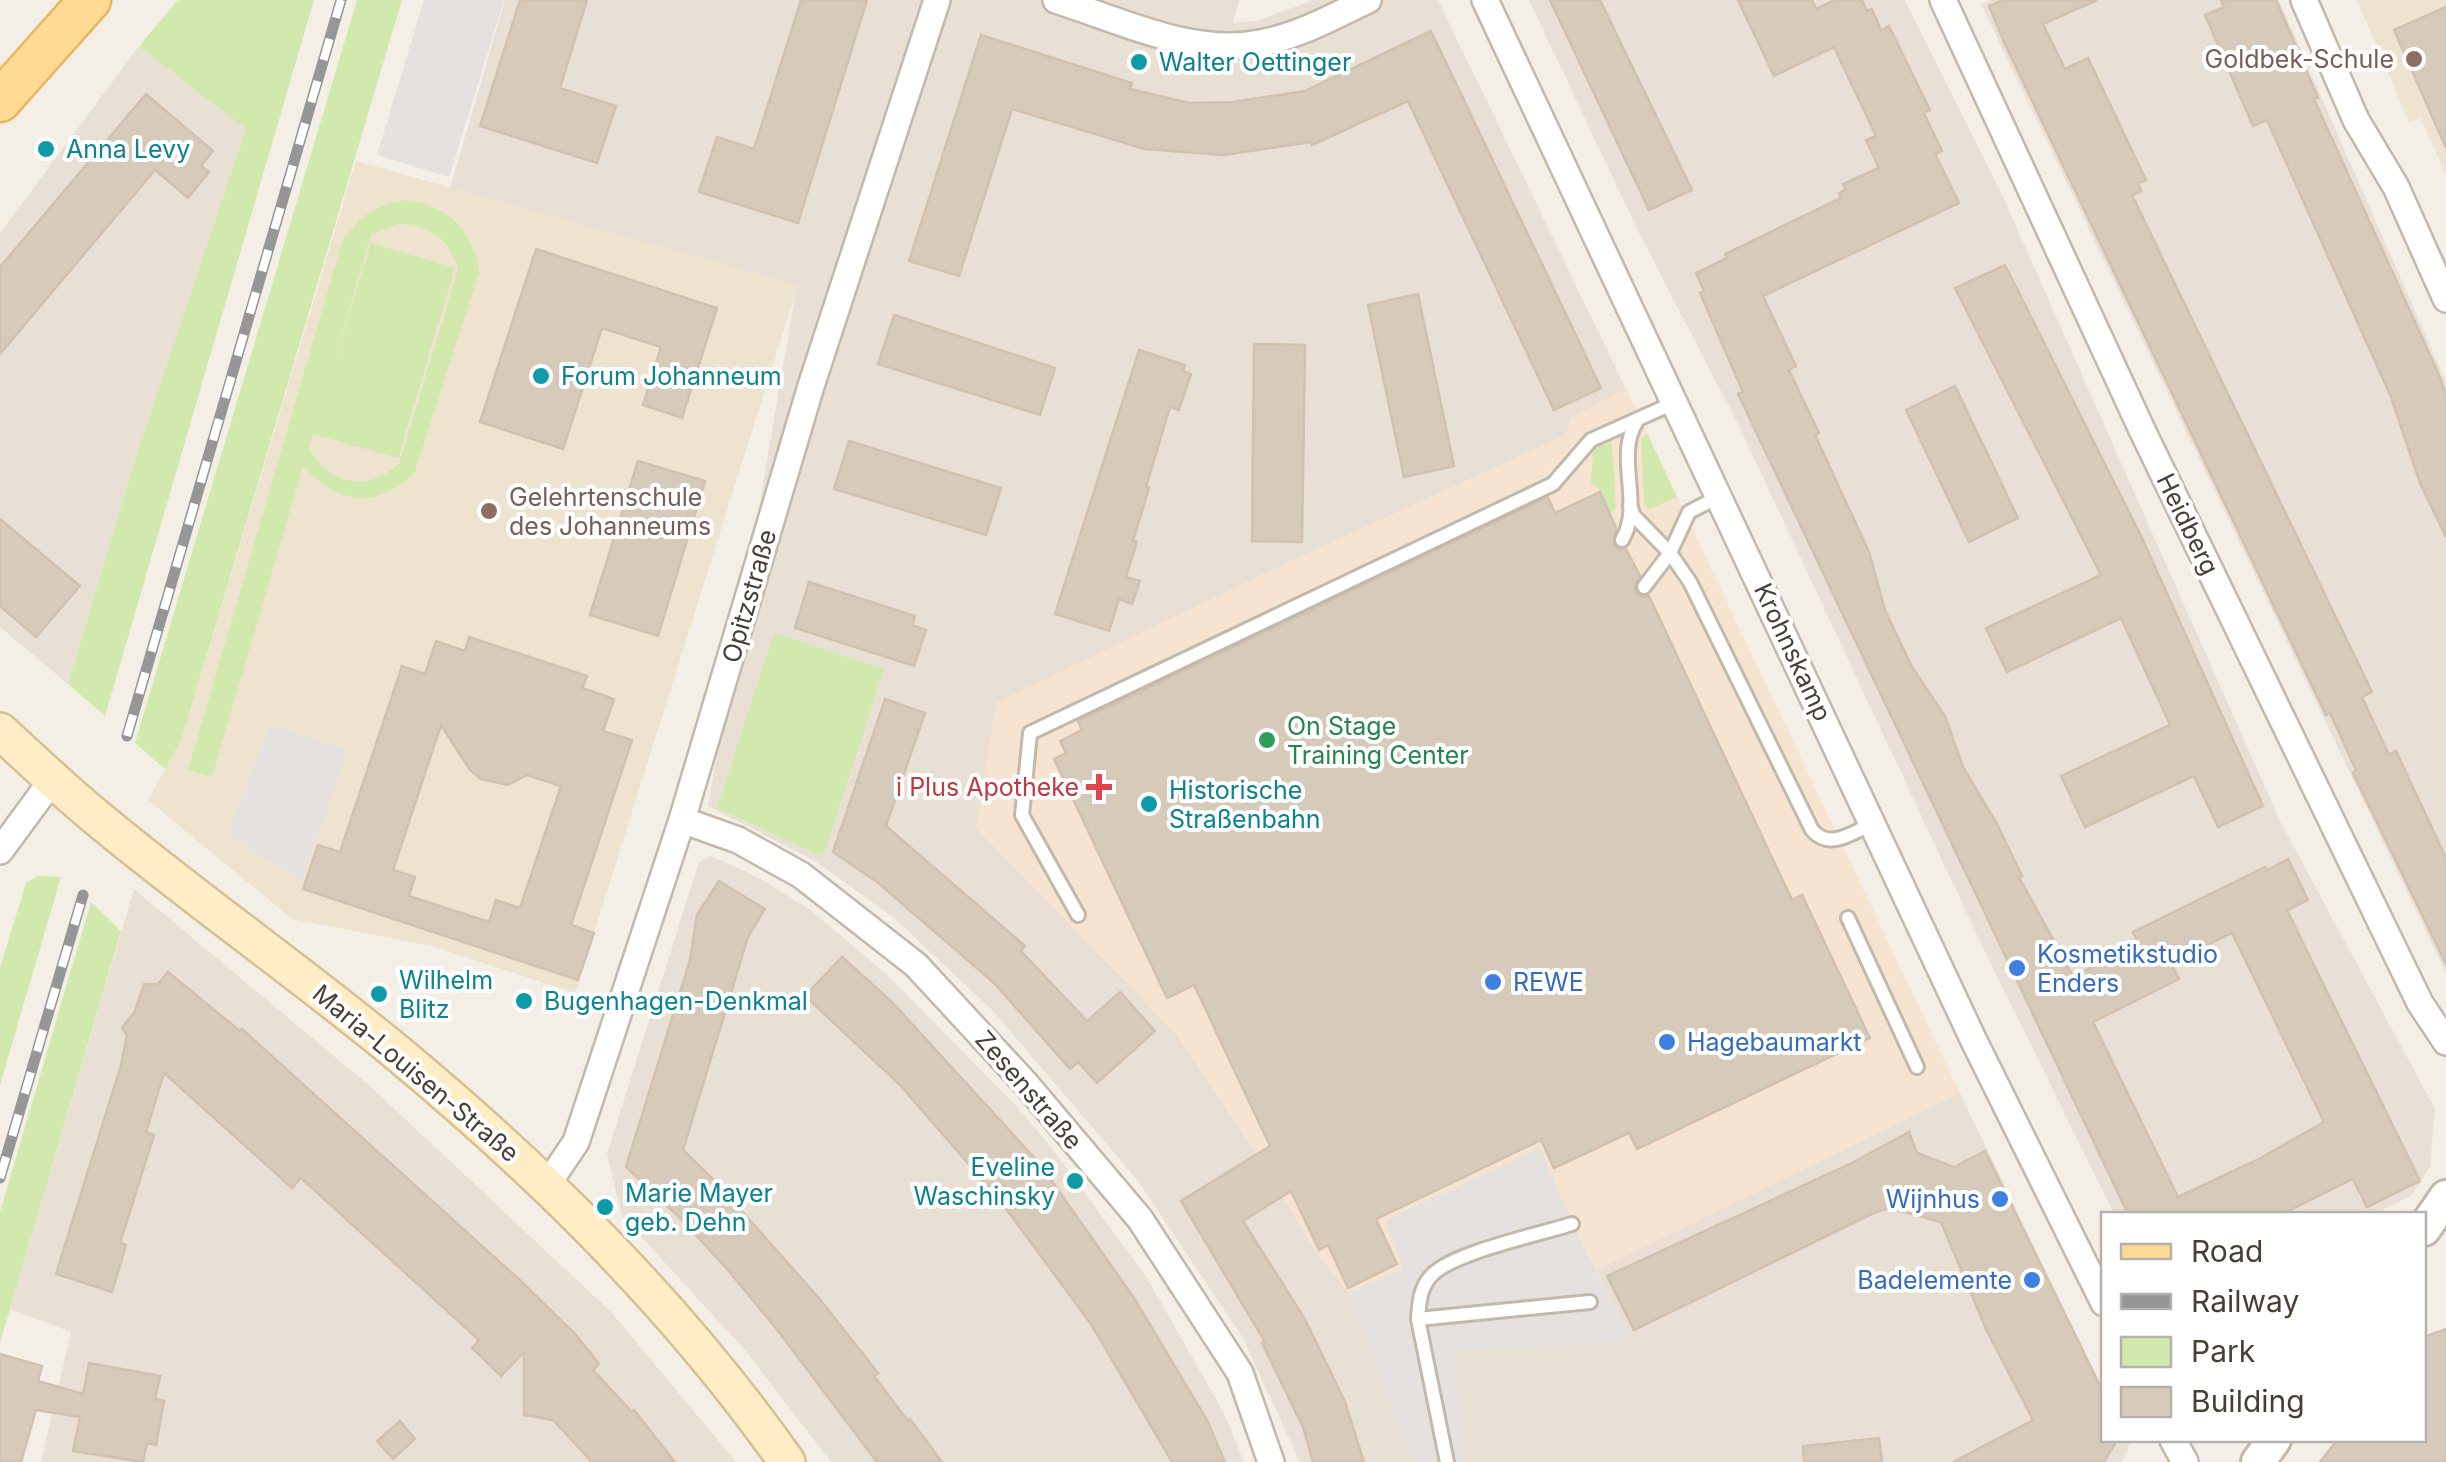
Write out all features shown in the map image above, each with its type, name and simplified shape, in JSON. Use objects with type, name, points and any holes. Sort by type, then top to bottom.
[{"type":"main road","points":[[0,101],[90,0]]},
{"type":"main road","name":"Maria-Louisen-Straße","points":[[0,731],[94,816],[396,1052],[547,1186],[632,1270],[712,1361],[787,1462]]},
{"type":"street","name":"Opitzstraße","points":[[547,1186],[576,1142],[682,820],[811,386],[937,0]]},
{"type":"street","points":[[1056,0],[1176,38],[1228,46],[1288,36],[1368,0]]},
{"type":"street","name":"Krohnskamp","points":[[1485,0],[1974,1042],[2101,1297]]},
{"type":"street","points":[[2304,0],[2356,120],[2396,187],[2446,298]]},
{"type":"street","name":"Heidberg","points":[[1945,1],[2152,449],[2420,1004],[2446,1042]]},
{"type":"street","points":[[0,851],[53,779]]},
{"type":"street","name":"Zesenstraße","points":[[682,820],[738,840],[801,875],[916,965],[1026,1084],[1140,1219],[1240,1373],[1271,1462]]},
{"type":"street","points":[[2426,1226],[2446,1197]]},
{"type":"lane","points":[[1078,915],[1022,815],[1030,733],[1553,484],[1591,440],[1676,402]]},
{"type":"lane","points":[[1622,540],[1629,527],[1628,442],[1636,421]]},
{"type":"lane","points":[[1644,586],[1670,553],[1689,512],[1720,496]]},
{"type":"lane","points":[[1630,505],[1634,516],[1670,553],[1690,582],[1812,830],[1834,841],[1874,823]]},
{"type":"lane","points":[[1848,918],[1917,1067]]},
{"type":"lane","points":[[1447,1462],[1418,1319],[1420,1296],[1432,1275],[1451,1261],[1572,1224]]},
{"type":"lane","points":[[1418,1319],[1590,1302]]},
{"type":"shaded area","points":[[424,0],[504,0],[449,177],[377,155]]},
{"type":"shaded area","points":[[505,0],[1239,0],[1233,23],[1259,20],[1314,0],[1438,0],[1626,389],[1571,418],[1566,435],[1261,575],[976,827],[1174,1031],[1258,1155],[1316,1252],[1349,1293],[1413,1462],[1300,1462],[1243,1338],[1138,1181],[993,1011],[894,918],[815,861],[708,806],[797,285],[450,188]]},
{"type":"shaded area","points":[[1529,0],[1905,0],[2003,197],[2281,823],[2435,1109],[2430,1167],[2411,1196],[2378,1212],[2113,1212],[1977,935],[1738,424],[1639,233]]},
{"type":"shaded area","points":[[1990,0],[2279,0],[2446,382],[2446,973],[1981,4]]},
{"type":"shaded area","name":"Goldbek-Schule","points":[[2357,0],[2446,0],[2446,175],[2421,118],[2409,122]]},
{"type":"shaded area","points":[[139,46],[247,129],[132,469],[68,684],[0,627],[0,233]]},
{"type":"shaded area","name":"Gelehrtenschule des Johanneums","points":[[356,161],[798,285],[575,993],[432,946],[292,919],[148,800],[182,738]]},
{"type":"shaded area","points":[[1626,389],[1960,1093],[1597,1270],[1627,1334],[1622,1342],[1455,1351],[1465,1462],[1413,1462],[1349,1293],[1316,1252],[1258,1155],[1174,1032],[976,828],[996,703],[1261,575],[1566,435],[1571,418]]},
{"type":"shaded area","points":[[270,724],[348,750],[302,881],[228,835]]},
{"type":"shaded area","points":[[711,856],[757,877],[812,911],[886,974],[1012,1101],[1054,1151],[1147,1278],[1224,1413],[1244,1462],[831,1462],[744,1349],[622,1216],[607,1154],[699,862]]},
{"type":"shaded area","points":[[134,889],[371,1087],[611,1312],[736,1462],[41,1462],[71,1332],[10,1309]]},
{"type":"shaded area","points":[[1960,1093],[2101,1385],[2101,1442],[2130,1443],[2122,1462],[1465,1462],[1454,1351],[1622,1342],[1627,1334],[1596,1270]]},
{"type":"shaded area","points":[[1540,1147],[1572,1223],[1627,1334],[1622,1342],[1455,1351],[1465,1462],[1413,1462],[1349,1293],[1404,1269],[1385,1221]]},
{"type":"green space","points":[[178,0],[314,0],[105,716],[68,684],[132,469],[246,129],[139,46]]},
{"type":"green space","points":[[357,0],[402,0],[182,738],[165,769],[135,743]]},
{"type":"green space","points":[[396,202],[421,203],[446,214],[465,233],[479,273],[414,474],[384,493],[357,498],[330,489],[303,467],[212,777],[188,770],[343,239],[363,217]],"holes":[[[397,224],[428,230],[444,242],[458,270],[399,464],[374,479],[338,477],[309,449],[313,434],[398,458],[455,268],[371,243],[331,373],[371,235]]]},
{"type":"green space","points":[[1647,433],[1677,497],[1649,509],[1644,504],[1641,439]]},
{"type":"green space","points":[[1612,442],[1616,507],[1610,515],[1598,488],[1591,483],[1593,449]]},
{"type":"green space","points":[[774,633],[884,669],[823,857],[717,808]]},
{"type":"green space","points":[[37,876],[61,877],[0,1085],[0,968],[26,883]]},
{"type":"green space","points":[[91,902],[121,931],[0,1343],[0,1212]]},
{"type":"building","points":[[520,0],[587,0],[560,88],[616,106],[597,163],[480,126]]},
{"type":"building","points":[[801,0],[867,0],[798,223],[699,192],[717,137],[754,149]]},
{"type":"building","points":[[1550,0],[1600,0],[1692,190],[1649,210]]},
{"type":"building","points":[[1738,0],[1812,0],[1816,9],[1835,0],[1862,0],[1867,11],[1872,9],[1881,30],[1889,26],[1930,110],[1924,113],[1942,151],[1935,154],[1959,203],[1763,296],[1796,366],[1789,370],[1819,433],[1815,435],[1869,552],[1885,610],[1912,667],[1945,716],[1963,767],[1997,824],[2022,876],[2019,877],[2073,976],[2139,944],[2133,932],[2288,859],[2308,900],[2287,910],[2420,1181],[2367,1207],[2353,1179],[2286,1212],[2127,1212],[1738,394],[1743,392],[1700,293],[1704,291],[1696,273],[1727,258],[1725,254],[1841,198],[1843,184],[1879,168],[1866,140],[1876,136],[1834,47],[1774,76]],"holes":[[[2232,933],[2324,1122],[2257,1160],[2178,1197],[2093,1022],[2179,979],[2171,963]]]},
{"type":"building","points":[[2003,0],[2097,0],[2043,24],[2065,69],[2088,58],[2146,180],[2138,183],[2141,191],[2132,195],[2372,692],[2362,697],[2389,755],[2396,751],[2446,858],[2446,964],[2353,773],[2356,770],[2330,713],[2326,715],[2004,42],[1989,6]]},
{"type":"building","points":[[2221,0],[2276,0],[2318,98],[2314,99],[2439,375],[2446,395],[2446,537],[2420,483],[2391,397],[2267,120],[2253,126],[2205,15],[2224,7]]},
{"type":"building","points":[[2446,7],[2446,148],[2394,30]]},
{"type":"building","points":[[1431,31],[1601,388],[1554,410],[1408,101],[1312,145],[1311,142],[1224,155],[1145,149],[1012,109],[959,276],[909,261],[981,35],[1132,83],[1130,89],[1189,103],[1232,102],[1305,91]]},
{"type":"building","points":[[146,94],[213,151],[201,166],[209,172],[188,198],[155,170],[0,354],[0,267]]},
{"type":"building","name":"Forum Johanneum","points":[[536,249],[717,308],[682,418],[643,405],[661,347],[602,328],[563,449],[480,422]]},
{"type":"building","points":[[2005,265],[2142,538],[2263,806],[2218,827],[2194,776],[2085,827],[2061,776],[2170,725],[2121,618],[2007,672],[1986,628],[2101,575],[1955,288]]},
{"type":"building","points":[[1418,294],[1454,466],[1404,477],[1368,305]]},
{"type":"building","points":[[894,315],[1055,368],[1040,415],[878,364]]},
{"type":"building","points":[[1254,344],[1305,345],[1302,542],[1252,541]]},
{"type":"building","points":[[1139,350],[1185,365],[1183,371],[1191,374],[1179,410],[1170,407],[1146,487],[1149,488],[1133,541],[1137,542],[1126,577],[1140,581],[1132,604],[1119,599],[1109,631],[1055,614]]},
{"type":"building","points":[[1955,386],[2018,518],[1969,542],[1906,410]]},
{"type":"building","points":[[849,441],[1001,488],[986,535],[834,489]]},
{"type":"building","points":[[638,461],[705,481],[658,636],[590,615]]},
{"type":"building","points":[[1600,492],[1616,528],[1614,545],[1626,549],[1640,576],[1634,585],[1635,592],[1649,596],[1792,900],[1802,895],[1870,1038],[1637,1149],[1629,1133],[1554,1168],[1541,1140],[1376,1219],[1397,1264],[1348,1288],[1328,1245],[1319,1250],[1291,1191],[1243,1221],[1305,1319],[1345,1402],[1364,1462],[1313,1462],[1303,1427],[1262,1343],[1265,1342],[1181,1201],[1270,1146],[1194,985],[1167,998],[1054,759],[1066,753],[1060,741],[1082,730],[1078,721],[1548,497],[1555,513]]},
{"type":"building","points":[[0,519],[80,586],[36,637],[0,606]]},
{"type":"building","points":[[809,582],[915,616],[912,625],[926,630],[914,666],[795,628]]},
{"type":"building","points":[[469,637],[587,676],[582,688],[614,699],[603,731],[632,740],[571,925],[594,933],[578,980],[303,889],[318,845],[340,852],[402,666],[425,674],[436,641],[465,651]],"holes":[[[441,725],[470,770],[481,779],[508,785],[527,775],[561,786],[520,908],[496,900],[489,922],[409,896],[415,877],[393,870]]]},
{"type":"building","points":[[885,699],[925,713],[886,826],[1025,946],[1021,951],[1087,1021],[1120,992],[1155,1031],[1097,1083],[1078,1062],[1070,1069],[994,983],[877,882],[833,852]]},
{"type":"building","points":[[719,881],[765,909],[748,937],[683,1150],[818,1297],[942,1462],[877,1462],[727,1269],[626,1167],[690,960],[697,915]]},
{"type":"building","points":[[842,957],[892,1002],[1040,1164],[1134,1298],[1207,1420],[1225,1462],[1172,1462],[1091,1324],[998,1198],[899,1084],[805,996]]},
{"type":"building","points":[[168,972],[242,1029],[522,1282],[576,1335],[599,1364],[593,1370],[634,1410],[675,1462],[592,1462],[553,1420],[524,1415],[524,1352],[501,1376],[472,1348],[479,1340],[301,1178],[292,1188],[164,1073],[146,1132],[154,1135],[120,1243],[126,1245],[112,1292],[56,1274],[121,1065],[127,1035],[122,1028],[135,1011],[144,984],[158,984]]},
{"type":"building","points":[[1909,1132],[1917,1153],[1954,1167],[1985,1151],[2101,1388],[2101,1442],[2116,1442],[2104,1462],[1953,1462],[2033,1420],[1986,1329],[1941,1222],[1889,1208],[1874,1213],[1634,1330],[1607,1276],[1850,1164]]},
{"type":"building","points":[[2446,1329],[2446,1462],[2320,1462],[2335,1442],[2426,1442],[2426,1336]]},
{"type":"building","points":[[0,1354],[42,1366],[38,1381],[83,1394],[89,1363],[160,1376],[155,1399],[164,1401],[156,1445],[147,1443],[143,1462],[73,1451],[80,1417],[36,1410],[21,1462],[0,1462]]},
{"type":"building","points":[[400,1421],[415,1439],[393,1459],[377,1441]]},
{"type":"building","points":[[1879,1438],[1882,1462],[1804,1462],[1803,1446]]},
{"type":"railway","points":[[127,736],[341,0]]},
{"type":"railway","points":[[0,1178],[83,895]]},
{"type":"place","name":"Goldbek-Schule","points":[[2414,59]]},
{"type":"place","name":"Walter Oettinger","points":[[1139,62]]},
{"type":"place","name":"Anna Levy","points":[[46,149]]},
{"type":"place","name":"Forum Johanneum","points":[[541,376]]},
{"type":"place","name":"Gelehrtenschule des Johanneums","points":[[489,511]]},
{"type":"place","name":"On Stage Training Center","points":[[1267,740]]},
{"type":"place","name":"i Plus Apotheke","points":[[1099,787]]},
{"type":"place","name":"Historische Straßenbahn","points":[[1149,804]]},
{"type":"place","name":"Kosmetikstudio Enders","points":[[2017,968]]},
{"type":"place","name":"REWE","points":[[1493,982]]},
{"type":"place","name":"Wilhelm Blitz","points":[[379,994]]},
{"type":"place","name":"Bugenhagen-Denkmal","points":[[524,1001]]},
{"type":"place","name":"Hagebaumarkt","points":[[1667,1042]]},
{"type":"place","name":"Eveline Waschinsky","points":[[1075,1181]]},
{"type":"place","name":"Wijnhus","points":[[2000,1199]]},
{"type":"place","name":"Marie Mayer geb. Dehn","points":[[605,1207]]},
{"type":"place","name":"Badelemente","points":[[2032,1280]]}]
